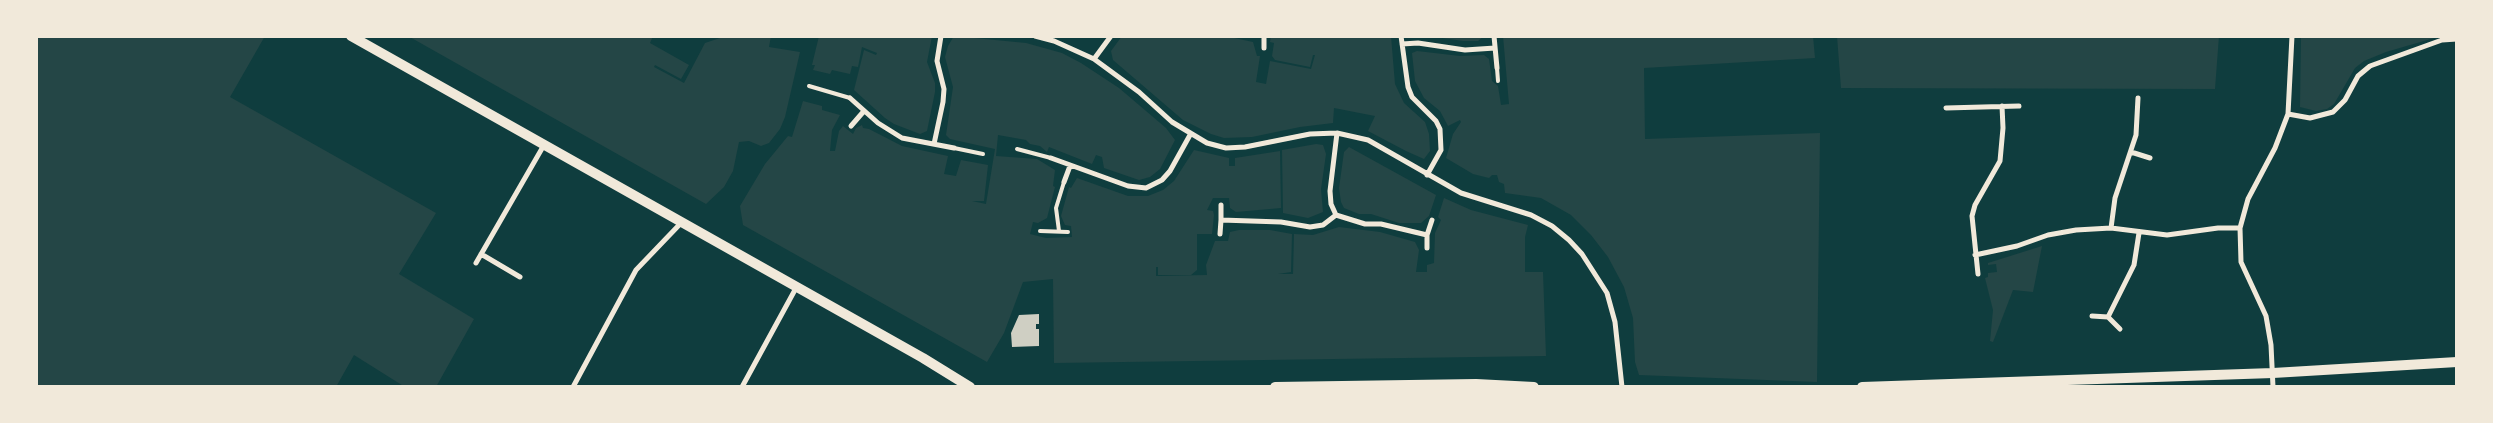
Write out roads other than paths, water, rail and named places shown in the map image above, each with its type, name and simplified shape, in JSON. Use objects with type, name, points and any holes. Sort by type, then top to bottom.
[{"type":"main road","points":[[350,36],[923,358],[970,387]]},
{"type":"main road","points":[[1862,387],[2273,372],[2457,362]]},
{"type":"main road","points":[[1275,387],[1476,384],[1534,387]]},
{"type":"street","points":[[934,144],[944,102],[944,89],[936,61],[941,36]]},
{"type":"street","points":[[1035,36],[1054,40],[1094,59],[1190,135],[1207,143],[1235,148],[1262,145],[1310,134],[1337,133],[1368,140],[1427,175],[1476,199],[1531,215],[1552,226],[1569,240],[1594,270],[1606,293],[1615,322],[1622,387]]},
{"type":"street","points":[[1094,59],[1111,36]]},
{"type":"street","points":[[1264,36],[1264,48]]},
{"type":"street","points":[[1401,36],[1408,87],[1412,97],[1436,121],[1440,129],[1441,150],[1427,175]]},
{"type":"street","points":[[1494,36],[1497,68]]},
{"type":"street","points":[[2273,387],[2271,345],[2266,316],[2241,262],[2240,228],[2248,199],[2275,148],[2288,114],[2292,36]]},
{"type":"street","points":[[2288,114],[2310,118],[2333,112],[2344,100],[2358,76],[2370,66],[2442,40],[2457,39]]},
{"type":"street","points":[[1402,44],[1418,43],[1465,50],[1494,48]]},
{"type":"street","points":[[850,98],[878,123],[902,138],[954,148]]},
{"type":"street","points":[[2112,228],[2115,198],[2131,152],[2138,121],[2138,98]]},
{"type":"street","points":[[1978,274],[1972,216],[1975,205],[2000,161],[2003,128],[2002,106]]},
{"type":"street","points":[[1946,108],[2019,106]]},
{"type":"street","points":[[851,126],[864,111]]},
{"type":"street","points":[[1337,133],[1330,191],[1331,204],[1336,215],[1357,222],[1381,224],[1427,235]]},
{"type":"street","points":[[1051,158],[1128,186],[1146,188],[1162,180],[1170,172],[1190,135]]},
{"type":"street","points":[[476,263],[544,146]]},
{"type":"street","points":[[2131,152],[2150,158]]},
{"type":"street","points":[[1064,182],[1070,166]]},
{"type":"street","points":[[1220,234],[1221,205]]},
{"type":"street","points":[[1221,220],[1281,222],[1310,227],[1323,225],[1336,215]]},
{"type":"street","points":[[1427,248],[1427,235],[1432,220]]},
{"type":"street","points":[[573,387],[636,270],[681,223]]},
{"type":"street","points":[[1975,255],[2017,246],[2048,235],[2112,228],[2139,233],[2167,235],[2218,228],[2240,228]]},
{"type":"street","points":[[2108,317],[2134,265],[2139,233]]},
{"type":"street","points":[[481,254],[520,276]]},
{"type":"street","points":[[742,387],[796,288]]},
{"type":"street","points":[[2092,316],[2108,317],[2120,329]]},
{"type":"lane","points":[[1497,68],[1498,81]]},
{"type":"lane","points":[[808,86],[850,98]]},
{"type":"lane","points":[[954,148],[983,154]]},
{"type":"lane","points":[[1017,149],[1051,158]]},
{"type":"lane","points":[[1058,231],[1056,208],[1064,182]]},
{"type":"lane","points":[[1040,231],[1068,232]]}]
